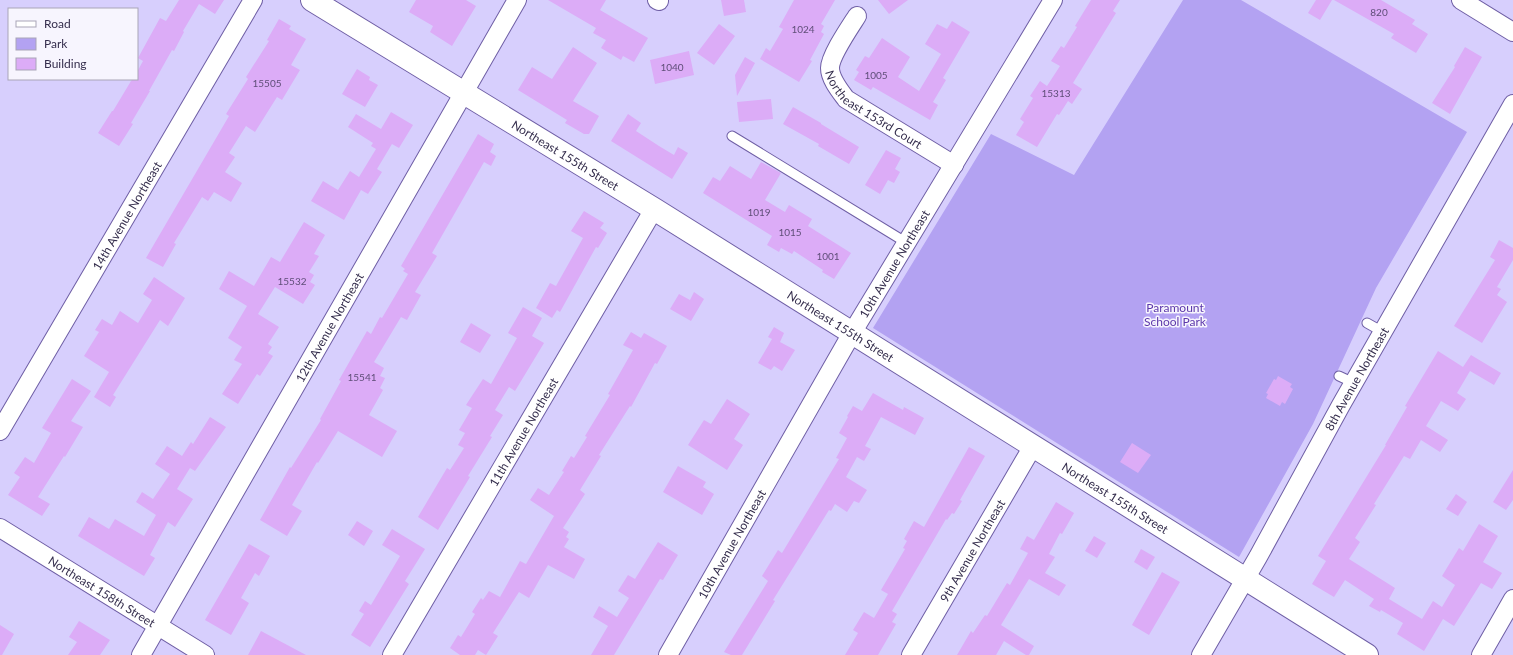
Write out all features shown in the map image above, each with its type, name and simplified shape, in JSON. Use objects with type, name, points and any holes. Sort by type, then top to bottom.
[{"type":"street","name":"14th Avenue Northeast","points":[[0,431],[253,0]]},
{"type":"street","name":"Northeast 155th Street","points":[[312,0],[654,210],[1367,655]]},
{"type":"street","name":"12th Avenue Northeast","points":[[141,655],[463,93],[518,0]]},
{"type":"street","name":"10th Avenue Northeast","points":[[668,655],[852,333],[1053,0]]},
{"type":"street","points":[[1461,0],[1513,32]]},
{"type":"street","name":"Northeast 153rd Court","points":[[857,16],[835,52],[830,68],[835,84],[846,98],[954,165]]},
{"type":"street","name":"8th Avenue Northeast","points":[[1201,655],[1245,580],[1346,380],[1383,332],[1513,104]]},
{"type":"street","name":"11th Avenue Northeast","points":[[392,655],[654,210]]},
{"type":"street","name":"9th Avenue Northeast","points":[[911,655],[1033,446]]},
{"type":"street","name":"Northeast 158th Street","points":[[0,528],[205,655]]},
{"type":"street","points":[[1481,655],[1513,599]]},
{"type":"lane","points":[[732,136],[907,243]]},
{"type":"lane","points":[[1368,323],[1383,332]]},
{"type":"green space","name":"Paramount School Park","points":[[1183,0],[1241,0],[1467,132],[1376,288],[1313,424],[1239,557],[873,328],[991,134],[1074,175]]},
{"type":"building","points":[[179,0],[224,0],[215,14],[199,4],[183,31],[184,32],[174,51],[172,50],[131,123],[133,124],[119,146],[98,133],[131,81],[138,80],[138,70],[143,61],[138,58],[160,18],[166,21]]},
{"type":"building","points":[[416,0],[466,0],[476,6],[452,46],[430,32],[433,26],[409,12]]},
{"type":"building","points":[[548,0],[606,0],[600,10],[648,38],[634,62],[623,56],[621,60],[601,48],[606,40],[593,33],[596,28]]},
{"type":"building","points":[[721,0],[744,0],[746,12],[724,16]]},
{"type":"building","points":[[794,0],[835,0],[821,24],[824,26],[821,32],[824,34],[810,60],[812,61],[799,82],[760,59],[766,48],[770,51],[783,29],[779,27]]},
{"type":"building","points":[[878,0],[908,0],[889,14]]},
{"type":"building","points":[[1091,0],[1120,0],[1113,11],[1116,13],[1073,83],[1082,89],[1072,104],[1068,101],[1059,115],[1057,114],[1037,147],[1016,135],[1024,122],[1020,119],[1033,98],[1030,96],[1040,81],[1047,86],[1060,66],[1051,61],[1061,46],[1064,48]]},
{"type":"building","points":[[1316,0],[1332,0],[1320,20],[1308,13]]},
{"type":"building","points":[[1334,0],[1381,0],[1415,20],[1412,24],[1428,34],[1416,53],[1391,38],[1394,34]]},
{"type":"building","points":[[279,19],[291,26],[289,29],[306,39],[291,65],[300,70],[282,100],[277,97],[255,132],[246,126],[229,153],[235,157],[225,172],[242,183],[231,202],[214,192],[208,201],[202,197],[174,243],[176,244],[163,267],[146,258],[229,116],[226,114],[248,79],[246,77],[269,41],[267,40]]},
{"type":"building","points":[[952,21],[970,32],[943,78],[946,80],[933,102],[938,105],[930,120],[873,87],[871,90],[854,80],[859,72],[856,70],[865,56],[869,58],[882,38],[910,57],[898,77],[919,91],[941,54],[925,44],[937,24],[947,29]]},
{"type":"building","points":[[719,24],[735,36],[714,65],[697,53]]},
{"type":"building","points":[[573,47],[597,63],[573,101],[599,116],[589,134],[584,134],[565,123],[567,120],[518,90],[532,67],[552,79]]},
{"type":"building","points":[[1465,47],[1482,57],[1450,114],[1432,103],[1455,67],[1454,66]]},
{"type":"building","points":[[689,51],[694,75],[655,84],[650,60]]},
{"type":"building","points":[[745,57],[755,63],[737,96],[735,75]]},
{"type":"building","points":[[357,69],[370,77],[369,80],[378,85],[365,107],[342,94]]},
{"type":"building","points":[[771,99],[773,119],[739,122],[737,102]]},
{"type":"building","points":[[793,107],[859,147],[849,164],[818,146],[819,144],[783,124]]},
{"type":"building","points":[[391,112],[413,125],[399,148],[392,144],[377,169],[382,172],[368,194],[361,190],[344,220],[311,201],[323,181],[338,190],[350,171],[359,177],[376,149],[371,146],[373,143],[348,127],[356,114],[381,129]]},
{"type":"building","points":[[628,114],[641,123],[636,131],[659,146],[674,155],[678,147],[688,153],[672,179],[611,141]]},
{"type":"building","points":[[478,134],[494,144],[490,152],[496,156],[491,166],[484,162],[432,253],[437,256],[415,292],[421,295],[407,320],[401,317],[374,362],[384,368],[380,376],[385,378],[380,388],[383,390],[369,415],[397,431],[382,457],[338,431],[318,463],[317,462],[292,505],[302,511],[287,536],[260,520],[290,467],[291,468],[321,420],[320,419],[341,381],[339,380],[367,331],[371,334],[380,317],[382,318],[408,274],[403,271],[405,269],[401,266]]},
{"type":"building","points":[[886,150],[901,158],[895,169],[900,172],[894,183],[888,180],[880,194],[865,185]]},
{"type":"building","points":[[761,162],[781,173],[765,200],[785,212],[789,205],[812,219],[808,226],[851,253],[834,279],[794,251],[792,254],[781,248],[779,252],[767,245],[772,236],[703,193],[713,177],[720,181],[730,166],[751,179]]},
{"type":"building","points":[[584,211],[604,223],[600,228],[607,233],[598,248],[596,247],[560,312],[557,310],[552,318],[536,308],[550,283],[556,286],[583,238],[571,231]]},
{"type":"building","points":[[304,222],[325,235],[314,254],[319,256],[309,272],[314,275],[310,282],[315,285],[303,304],[275,287],[258,314],[279,327],[268,344],[272,347],[268,353],[273,356],[260,376],[257,374],[238,404],[222,394],[242,364],[234,360],[242,347],[228,338],[247,306],[219,289],[229,271],[254,286],[271,257],[280,262]]},
{"type":"building","points":[[1499,240],[1513,248],[1513,260],[1497,287],[1501,289],[1497,295],[1507,302],[1482,343],[1454,326],[1495,260],[1490,257]]},
{"type":"building","points":[[154,277],[185,298],[168,326],[160,320],[113,395],[116,397],[110,407],[94,397],[109,372],[84,356],[99,332],[95,330],[102,319],[112,325],[120,311],[138,323],[152,300],[143,294]]},
{"type":"building","points":[[694,292],[704,299],[691,321],[670,309],[679,294],[690,300]]},
{"type":"building","points":[[523,307],[542,318],[532,336],[544,343],[515,391],[509,387],[495,410],[503,415],[490,436],[492,437],[468,476],[470,477],[438,530],[418,517],[447,468],[450,470],[464,448],[458,445],[465,433],[459,430],[472,408],[466,405],[483,379],[491,384],[517,338],[508,333]]},
{"type":"building","points":[[471,323],[491,335],[480,353],[460,342]]},
{"type":"building","points":[[774,327],[784,333],[780,342],[795,350],[782,371],[774,366],[771,370],[758,363],[772,339],[768,337]]},
{"type":"building","points":[[631,332],[641,338],[644,333],[667,346],[657,364],[655,363],[631,407],[630,406],[599,455],[601,456],[580,490],[585,494],[563,528],[569,532],[566,537],[569,539],[564,547],[585,559],[574,579],[548,565],[529,598],[519,592],[493,633],[498,636],[486,655],[478,650],[475,655],[460,655],[450,648],[458,635],[461,637],[475,614],[472,612],[481,598],[483,600],[489,591],[500,597],[520,561],[526,564],[554,516],[530,500],[538,488],[549,495],[564,472],[562,471],[571,456],[574,458],[587,437],[585,436],[610,395],[608,394],[633,350],[623,345]]},
{"type":"building","points":[[1438,351],[1463,367],[1471,355],[1501,373],[1494,385],[1470,371],[1457,393],[1466,399],[1458,411],[1441,401],[1426,426],[1448,440],[1440,452],[1421,440],[1410,459],[1404,456],[1355,538],[1360,542],[1349,559],[1395,588],[1389,599],[1422,619],[1433,601],[1442,607],[1455,585],[1442,576],[1459,548],[1463,551],[1479,524],[1498,536],[1483,562],[1502,573],[1492,589],[1481,583],[1454,626],[1443,619],[1424,651],[1397,634],[1403,623],[1381,610],[1380,612],[1369,606],[1374,599],[1345,580],[1334,597],[1312,584],[1326,561],[1318,556],[1386,445],[1407,407],[1405,406]]},
{"type":"building","points":[[1278,376],[1292,384],[1290,387],[1293,389],[1285,404],[1282,402],[1280,406],[1266,398],[1268,394],[1266,393],[1274,379],[1276,380]]},
{"type":"building","points":[[72,379],[91,391],[71,421],[83,427],[38,497],[50,504],[42,516],[8,495],[20,477],[14,473],[25,457],[34,463],[51,433],[42,428]]},
{"type":"building","points":[[873,393],[903,410],[904,407],[924,418],[915,435],[881,417],[865,446],[871,449],[864,461],[857,457],[846,477],[867,490],[859,503],[854,501],[847,512],[835,504],[831,511],[829,510],[773,600],[775,601],[742,655],[731,655],[724,652],[768,581],[762,576],[778,550],[782,553],[839,459],[836,458],[847,438],[839,433],[848,417],[847,416],[853,406],[862,411]]},
{"type":"building","points":[[727,399],[750,414],[734,439],[743,445],[727,470],[688,445],[704,420],[711,424]]},
{"type":"building","points":[[210,417],[226,427],[195,471],[190,468],[177,489],[193,499],[175,527],[168,522],[150,555],[155,558],[144,576],[78,536],[89,517],[109,529],[115,519],[144,536],[156,515],[136,502],[142,492],[153,499],[170,474],[155,464],[167,446],[182,456],[191,442],[193,444]]},
{"type":"building","points":[[1132,443],[1151,455],[1138,473],[1120,462]]},
{"type":"building","points":[[969,447],[985,456],[960,500],[962,501],[954,514],[952,513],[947,520],[946,519],[892,611],[897,614],[892,622],[896,624],[878,655],[845,655],[858,633],[853,630],[864,612],[874,618],[888,594],[881,590],[905,549],[903,548],[907,541],[904,539],[914,521],[924,527]]},
{"type":"building","points":[[678,466],[706,482],[703,487],[714,494],[702,515],[663,492]]},
{"type":"building","points":[[1513,470],[1513,500],[1506,510],[1493,502]]},
{"type":"building","points":[[1456,494],[1467,502],[1458,516],[1446,509]]},
{"type":"building","points":[[1056,502],[1074,513],[1062,534],[1060,533],[1049,554],[1055,557],[1045,573],[1066,585],[1059,596],[1029,579],[1001,625],[1034,646],[1029,655],[1026,655],[1004,641],[996,655],[957,655],[971,631],[973,633],[985,615],[987,616],[1007,583],[1010,585],[1028,553],[1020,549],[1027,536],[1034,540]]},
{"type":"building","points":[[357,521],[373,531],[364,546],[348,535]]},
{"type":"building","points":[[392,529],[425,549],[405,581],[409,584],[370,647],[351,635],[364,614],[359,611],[365,601],[371,605],[400,556],[382,545]]},
{"type":"building","points":[[1094,536],[1106,543],[1097,558],[1085,551]]},
{"type":"building","points":[[658,542],[678,555],[663,580],[660,579],[614,655],[591,655],[608,626],[593,617],[599,606],[617,617],[629,598],[618,591],[628,575],[635,579]]},
{"type":"building","points":[[249,544],[270,556],[259,576],[255,573],[241,598],[249,603],[231,635],[205,620]]},
{"type":"building","points":[[1141,549],[1155,557],[1147,570],[1134,562]]},
{"type":"building","points":[[1162,572],[1180,582],[1149,635],[1132,625]]},
{"type":"building","points":[[79,621],[110,640],[100,655],[68,655],[77,642],[69,637]]},
{"type":"building","points":[[0,625],[14,634],[2,655],[0,655]]},
{"type":"building","points":[[261,631],[306,655],[248,655]]}]
